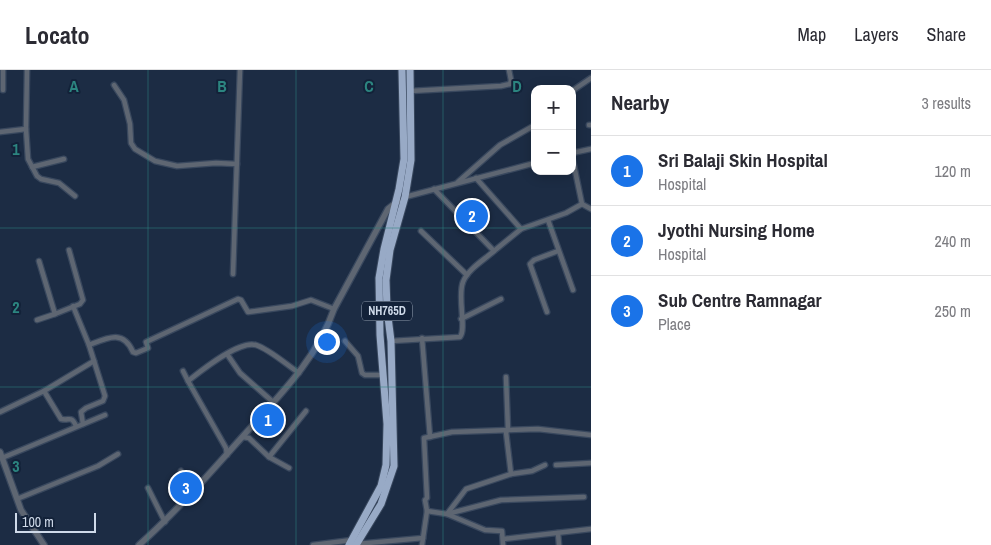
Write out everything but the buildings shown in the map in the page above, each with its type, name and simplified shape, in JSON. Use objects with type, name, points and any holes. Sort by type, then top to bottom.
[{"type":"highway","name":"NH765D","points":[[353,544],[381,486],[386,465],[387,424],[379,278],[404,159],[402,70]]},
{"type":"highway","name":"NH765D","points":[[353,544],[381,504],[394,466],[391,341],[386,280],[390,250],[405,197],[411,160],[410,70]]},
{"type":"street","points":[[3,70],[3,90]]},
{"type":"street","points":[[26,70],[26,154],[37,176],[41,179],[59,183],[75,196]]},
{"type":"street","points":[[233,274],[241,95],[240,70]]},
{"type":"street","points":[[410,91],[501,86],[510,84],[509,70]]},
{"type":"street","points":[[576,88],[591,78]]},
{"type":"street","points":[[114,85],[124,100],[130,124],[131,143],[135,149],[155,161],[177,166],[216,163],[237,164]]},
{"type":"street","points":[[457,182],[500,145],[531,128]]},
{"type":"street","points":[[0,132],[26,129]]},
{"type":"street","points":[[576,154],[591,148]]},
{"type":"street","points":[[32,167],[64,159]]},
{"type":"street","points":[[139,545],[165,522],[227,455],[316,351],[334,309],[388,208],[405,197],[531,164]]},
{"type":"street","points":[[576,175],[582,204],[591,209]]},
{"type":"street","points":[[476,178],[521,229]]},
{"type":"street","points":[[434,189],[494,251]]},
{"type":"street","points":[[391,341],[460,337],[463,331],[461,291],[462,283],[467,275],[521,229],[566,213],[582,204]]},
{"type":"street","points":[[548,220],[573,290]]},
{"type":"street","points":[[421,231],[467,275]]},
{"type":"street","points":[[37,320],[80,304],[83,300],[70,250]]},
{"type":"street","points":[[547,312],[530,264],[534,260],[558,250]]},
{"type":"street","points":[[39,261],[55,314]]},
{"type":"street","points":[[89,345],[109,337],[120,338],[126,341],[133,352],[136,353],[148,348],[146,342],[238,299],[241,300],[248,312],[292,306],[311,300],[334,309]]},
{"type":"street","points":[[461,319],[501,299]]},
{"type":"street","points":[[73,306],[89,345],[104,399],[81,412],[83,424]]},
{"type":"street","points":[[422,338],[430,437]]},
{"type":"street","points":[[345,341],[358,356],[362,373],[365,375],[383,375]]},
{"type":"street","points":[[188,380],[227,354],[245,345],[255,345],[265,350],[298,373]]},
{"type":"street","points":[[227,354],[240,373],[273,402]]},
{"type":"street","points":[[0,412],[44,391],[94,361]]},
{"type":"street","points":[[183,371],[226,448],[227,455]]},
{"type":"street","points":[[506,377],[508,430],[506,432],[511,474]]},
{"type":"street","points":[[44,391],[61,419],[69,418],[73,420],[76,426]]},
{"type":"street","points":[[269,458],[306,412]]},
{"type":"street","points":[[44,545],[21,510],[1,455],[105,415]]},
{"type":"street","points":[[422,545],[427,511],[424,438],[452,432],[541,429],[591,435]]},
{"type":"street","points":[[243,437],[248,438],[269,458],[289,468]]},
{"type":"street","points":[[17,499],[98,466],[118,454]]},
{"type":"street","points":[[556,465],[591,463]]},
{"type":"street","points":[[447,514],[466,489],[511,474],[532,471],[545,465]]},
{"type":"street","points":[[181,471],[194,486],[193,492]]},
{"type":"street","points":[[148,488],[165,522]]},
{"type":"street","points":[[447,514],[501,500],[584,497]]},
{"type":"street","points":[[427,511],[447,514],[485,530],[502,531],[503,542],[558,532],[591,529]]},
{"type":"street","points":[[558,532],[559,545]]},
{"type":"street","points":[[313,545],[353,544],[423,538]]},
{"type":"place","name":"Jyothi Nursing Home","points":[[472,216]]},
{"type":"place","name":"Sri Balaji Skin Hospital","points":[[268,420]]},
{"type":"place","name":"Sub Centre Ramnagar","points":[[186,488]]}]
